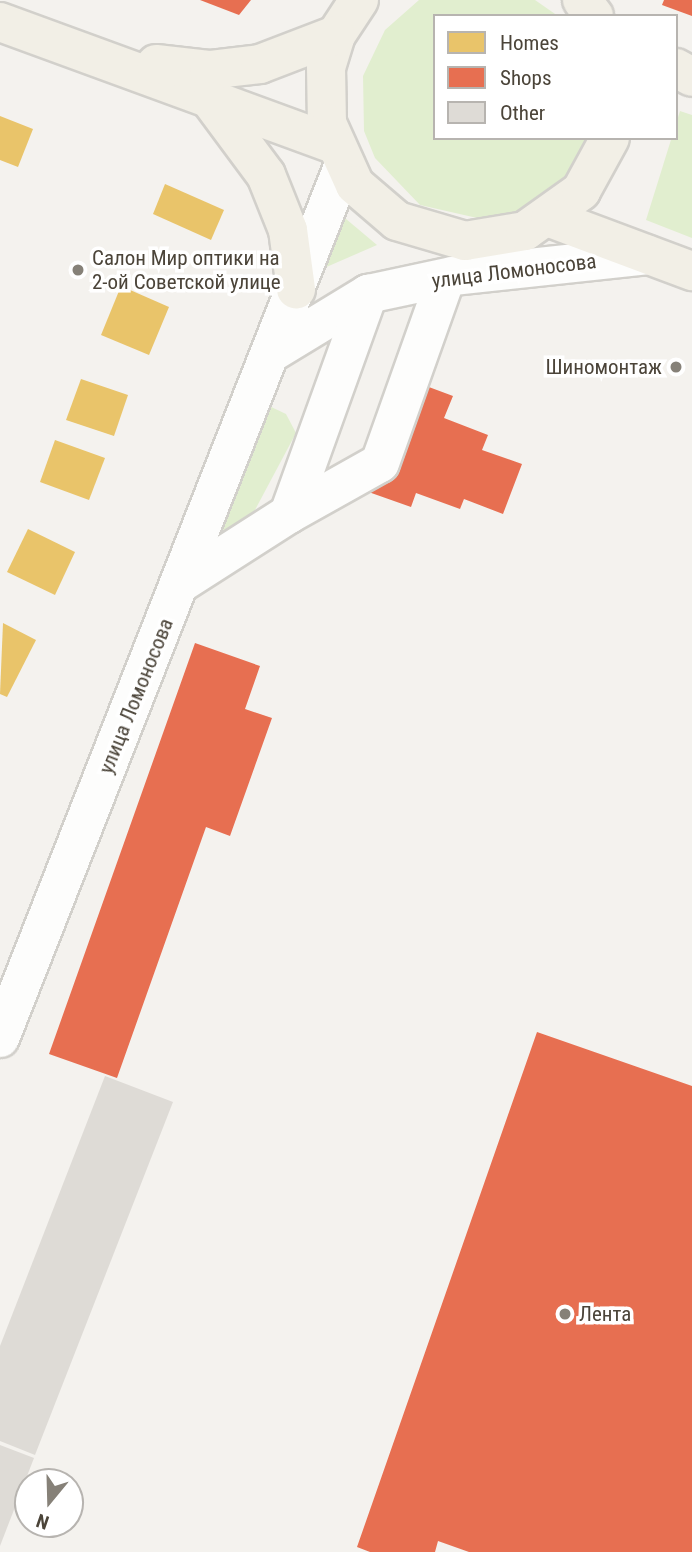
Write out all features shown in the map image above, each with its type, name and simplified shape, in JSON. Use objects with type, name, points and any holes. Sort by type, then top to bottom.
[{"type":"main road","points":[[359,0],[336,35],[324,90],[338,156],[369,200],[397,221],[437,236],[503,238],[550,218],[581,191],[609,140]]},
{"type":"main road","points":[[15,28],[209,70],[260,64],[336,35]]},
{"type":"main road","points":[[15,28],[209,100],[338,156]]},
{"type":"main road","points":[[209,100],[266,175],[288,230],[296,289]]},
{"type":"main road","points":[[550,218],[692,271]]},
{"type":"street","name":"улица Ломоносова","points":[[0,1038],[296,289],[338,156]]},
{"type":"street","name":"улица Ломоносова","points":[[271,353],[368,294],[446,278],[648,255]]},
{"type":"street","points":[[181,583],[289,514],[380,463],[446,278]]},
{"type":"street","points":[[289,514],[368,294]]},
{"type":"green space","points":[[419,0],[535,0],[555,14],[433,14],[433,140],[589,140],[567,180],[517,213],[486,220],[420,205],[375,158],[364,131],[363,76],[385,30]]},
{"type":"green space","points":[[680,111],[692,115],[692,238],[646,220],[671,140],[678,140]]},
{"type":"green space","points":[[333,208],[377,245],[308,275]]},
{"type":"green space","points":[[267,405],[286,414],[296,433],[247,525],[221,539],[213,532]]},
{"type":"building: Homes","points":[[0,116],[33,129],[18,167],[0,160]]},
{"type":"building: Homes","points":[[165,184],[224,210],[211,240],[153,214]]},
{"type":"building: Homes","points":[[121,286],[169,307],[149,355],[101,335]]},
{"type":"building: Homes","points":[[81,379],[128,395],[114,436],[66,420]]},
{"type":"building: Homes","points":[[55,440],[105,458],[89,500],[40,482]]},
{"type":"building: Homes","points":[[28,529],[75,552],[55,595],[7,572]]},
{"type":"building: Homes","points":[[3,623],[36,640],[7,697],[0,694]]},
{"type":"building: Shops","points":[[200,0],[251,0],[239,15]]},
{"type":"building: Shops","points":[[664,0],[692,0],[692,16],[662,5]]},
{"type":"building: Shops","points":[[402,377],[453,396],[444,418],[488,435],[482,450],[522,464],[503,514],[464,499],[460,509],[416,493],[411,507],[360,489]]},
{"type":"building: Shops","points":[[195,643],[260,666],[245,709],[272,718],[230,836],[206,827],[117,1078],[49,1054]]},
{"type":"building: Shops","name":"Лента","points":[[537,1032],[692,1086],[692,1552],[469,1552],[438,1541],[435,1552],[370,1552],[357,1547]]},
{"type":"building: Other","points":[[105,1076],[173,1102],[35,1455],[0,1441],[0,1346]]},
{"type":"building: Other","points":[[0,1445],[34,1458],[30,1468],[14,1468],[14,1510],[0,1546]]},
{"type":"place","name":"Салон Мир оптики на 2-ой Советской улице","points":[[78,270]]},
{"type":"place","name":"Шиномонтаж","points":[[676,367]]},
{"type":"place","name":"Лента","points":[[565,1314]]}]
